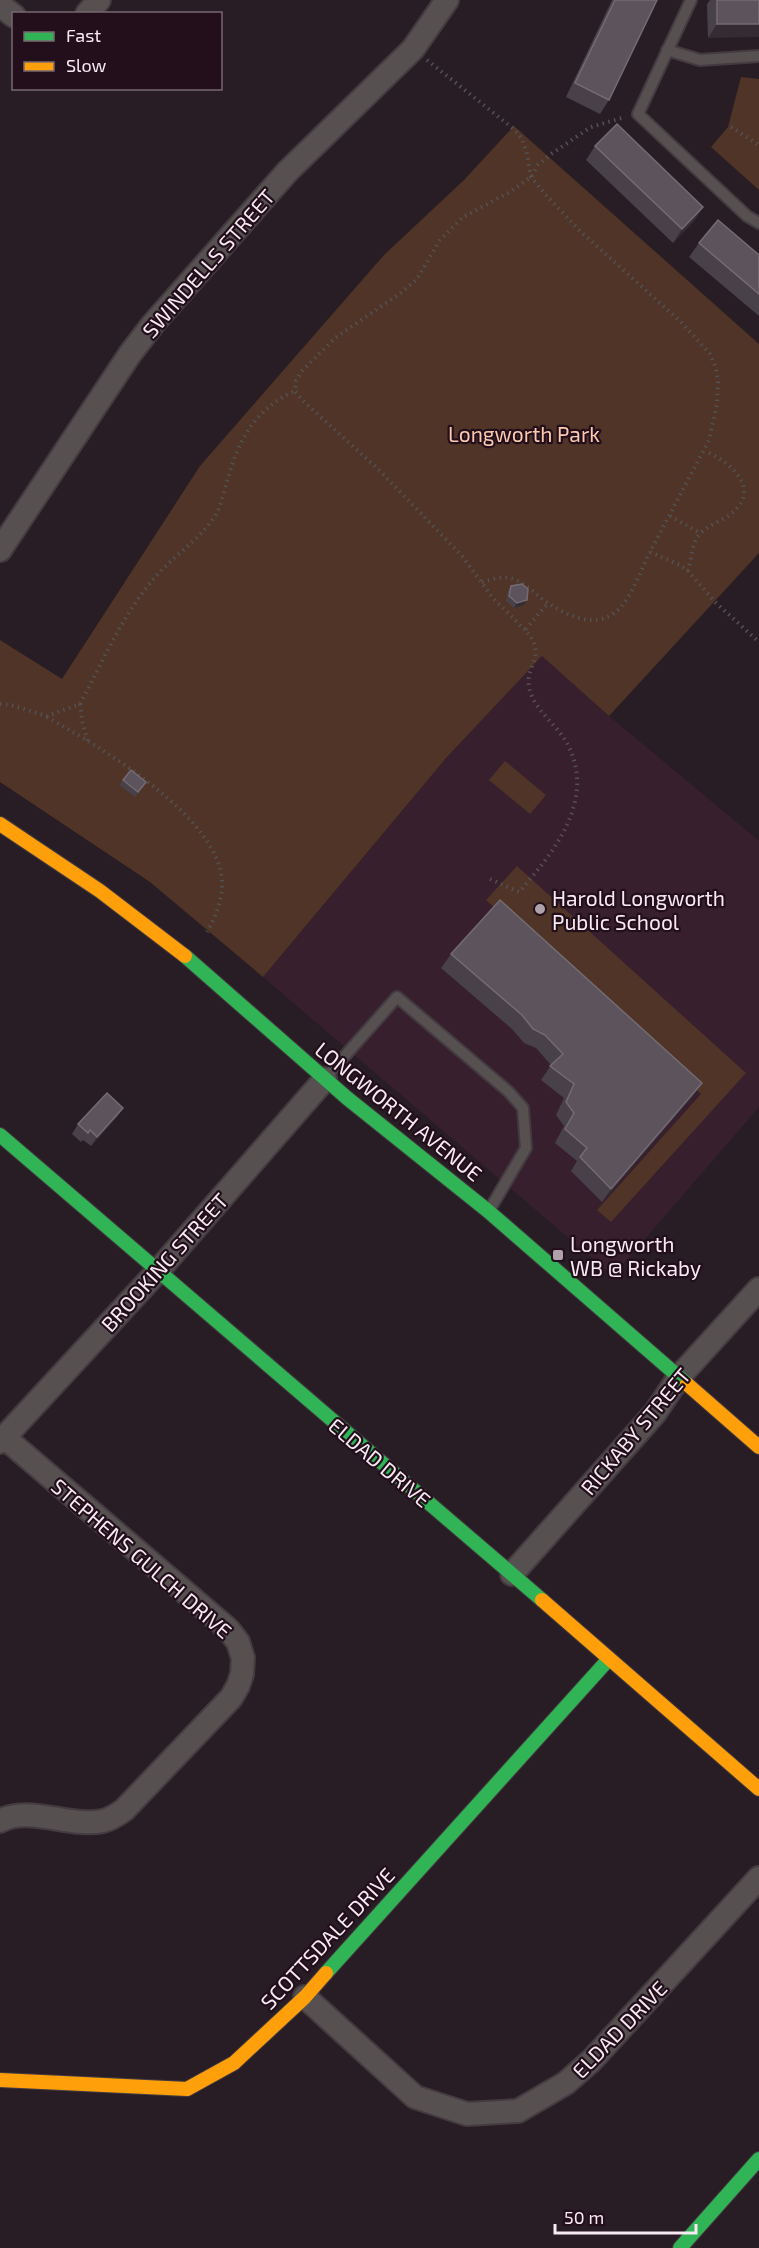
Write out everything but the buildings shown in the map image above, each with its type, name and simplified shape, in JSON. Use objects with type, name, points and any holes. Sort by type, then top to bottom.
[{"type":"street","points":[[89,12],[99,0]]},
{"type":"street","name":"SWINDELLS STREET","points":[[3,540],[153,324],[287,172],[413,49],[447,0]]},
{"type":"street","points":[[0,5],[12,14]]},
{"type":"street","name":"LONGWORTH AVENUE","points":[[0,824],[100,891],[210,977],[325,1078],[488,1211],[759,1447]]},
{"type":"street","name":"BROOKING STREET","points":[[2,1440],[157,1272],[325,1078]]},
{"type":"street","name":"ELDAD DRIVE","points":[[0,1135],[157,1272],[512,1574],[759,1790]]},
{"type":"street","name":"RICKABY STREET","points":[[512,1574],[655,1413],[679,1377],[759,1289]]},
{"type":"street","name":"STEPHENS GULCH DRIVE","points":[[0,1821],[14,1816],[25,1816],[87,1822],[102,1821],[124,1810],[231,1698],[242,1674],[243,1658],[238,1642],[228,1629],[2,1440]]},
{"type":"street","name":"SCOTTSDALE DRIVE","points":[[0,2080],[187,2089],[234,2063],[305,1997],[608,1660]]},
{"type":"street","name":"ELDAD DRIVE","points":[[305,1997],[415,2097],[466,2114],[518,2111],[567,2083],[592,2060],[759,1878]]},
{"type":"street","points":[[680,2248],[759,2159]]},
{"type":"lane","points":[[691,0],[638,114],[747,216],[759,223]]},
{"type":"lane","points":[[667,50],[700,60],[759,56]]},
{"type":"lane","points":[[325,1078],[397,997],[509,1092],[523,1108],[526,1148],[488,1211]]},
{"type":"path","points":[[413,49],[515,130],[522,139],[528,154],[531,177],[579,230],[682,323],[710,354],[716,368],[718,383],[717,404],[705,451],[624,602],[608,617],[586,621],[548,603],[521,582],[508,578],[482,582]]},
{"type":"path","points":[[295,391],[296,381],[302,371],[335,338],[417,279],[448,230],[463,217],[510,192],[531,177],[538,165],[591,128],[638,114]]},
{"type":"path","points":[[731,127],[759,145]]},
{"type":"path","points":[[295,391],[378,469],[462,556],[493,598],[525,630],[537,648],[528,681],[531,694],[567,744],[574,762],[576,783],[574,808],[568,828],[550,857],[519,891],[490,879]]},
{"type":"path","points":[[89,743],[82,721],[80,704],[117,634],[145,590],[164,567],[215,516],[235,452],[242,439],[264,410],[295,391]]},
{"type":"path","points":[[688,571],[693,548],[700,533],[739,507],[743,491],[742,483],[732,467],[705,451]]},
{"type":"path","points":[[670,516],[700,533]]},
{"type":"path","points":[[650,552],[688,571],[715,602],[759,642]]},
{"type":"path","points":[[525,630],[548,603]]},
{"type":"path","points":[[0,704],[47,716],[154,785],[182,812],[209,846],[222,878],[218,909],[207,932]]},
{"type":"path","points":[[47,716],[80,704]]},
{"type":"shaded area","name":"Harold Longworth Public School","points":[[542,655],[609,716],[759,841],[759,1107],[613,1276],[263,977],[447,757]]},
{"type":"green space","points":[[741,77],[759,79],[759,190],[711,147],[728,127]]},
{"type":"green space","name":"Longworth Park","points":[[514,126],[759,344],[759,553],[609,716],[542,656],[447,757],[263,977],[150,882],[0,782],[0,640],[62,679],[200,466],[384,255],[464,180]]},
{"type":"green space","points":[[505,761],[546,795],[530,814],[489,780]]},
{"type":"green space","points":[[517,866],[746,1073],[611,1222],[597,1210],[701,1094],[486,900]]},
{"type":"traffic: fast","points":[[185,956],[347,1098],[488,1211],[687,1384]]},
{"type":"traffic: fast","points":[[0,1135],[542,1600]]},
{"type":"traffic: fast","points":[[326,1973],[608,1660]]},
{"type":"traffic: fast","points":[[680,2248],[759,2159]]},
{"type":"traffic: slow","points":[[0,824],[100,891],[185,956]]},
{"type":"traffic: slow","points":[[687,1384],[759,1447]]},
{"type":"traffic: slow","points":[[542,1600],[759,1789]]},
{"type":"traffic: slow","points":[[0,2080],[187,2089],[234,2063],[305,1997],[326,1973]]},
{"type":"place","name":"Harold Longworth Public School","points":[[540,909]]},
{"type":"place","name":"Longworth WB @ Rickaby","points":[[558,1255]]}]
